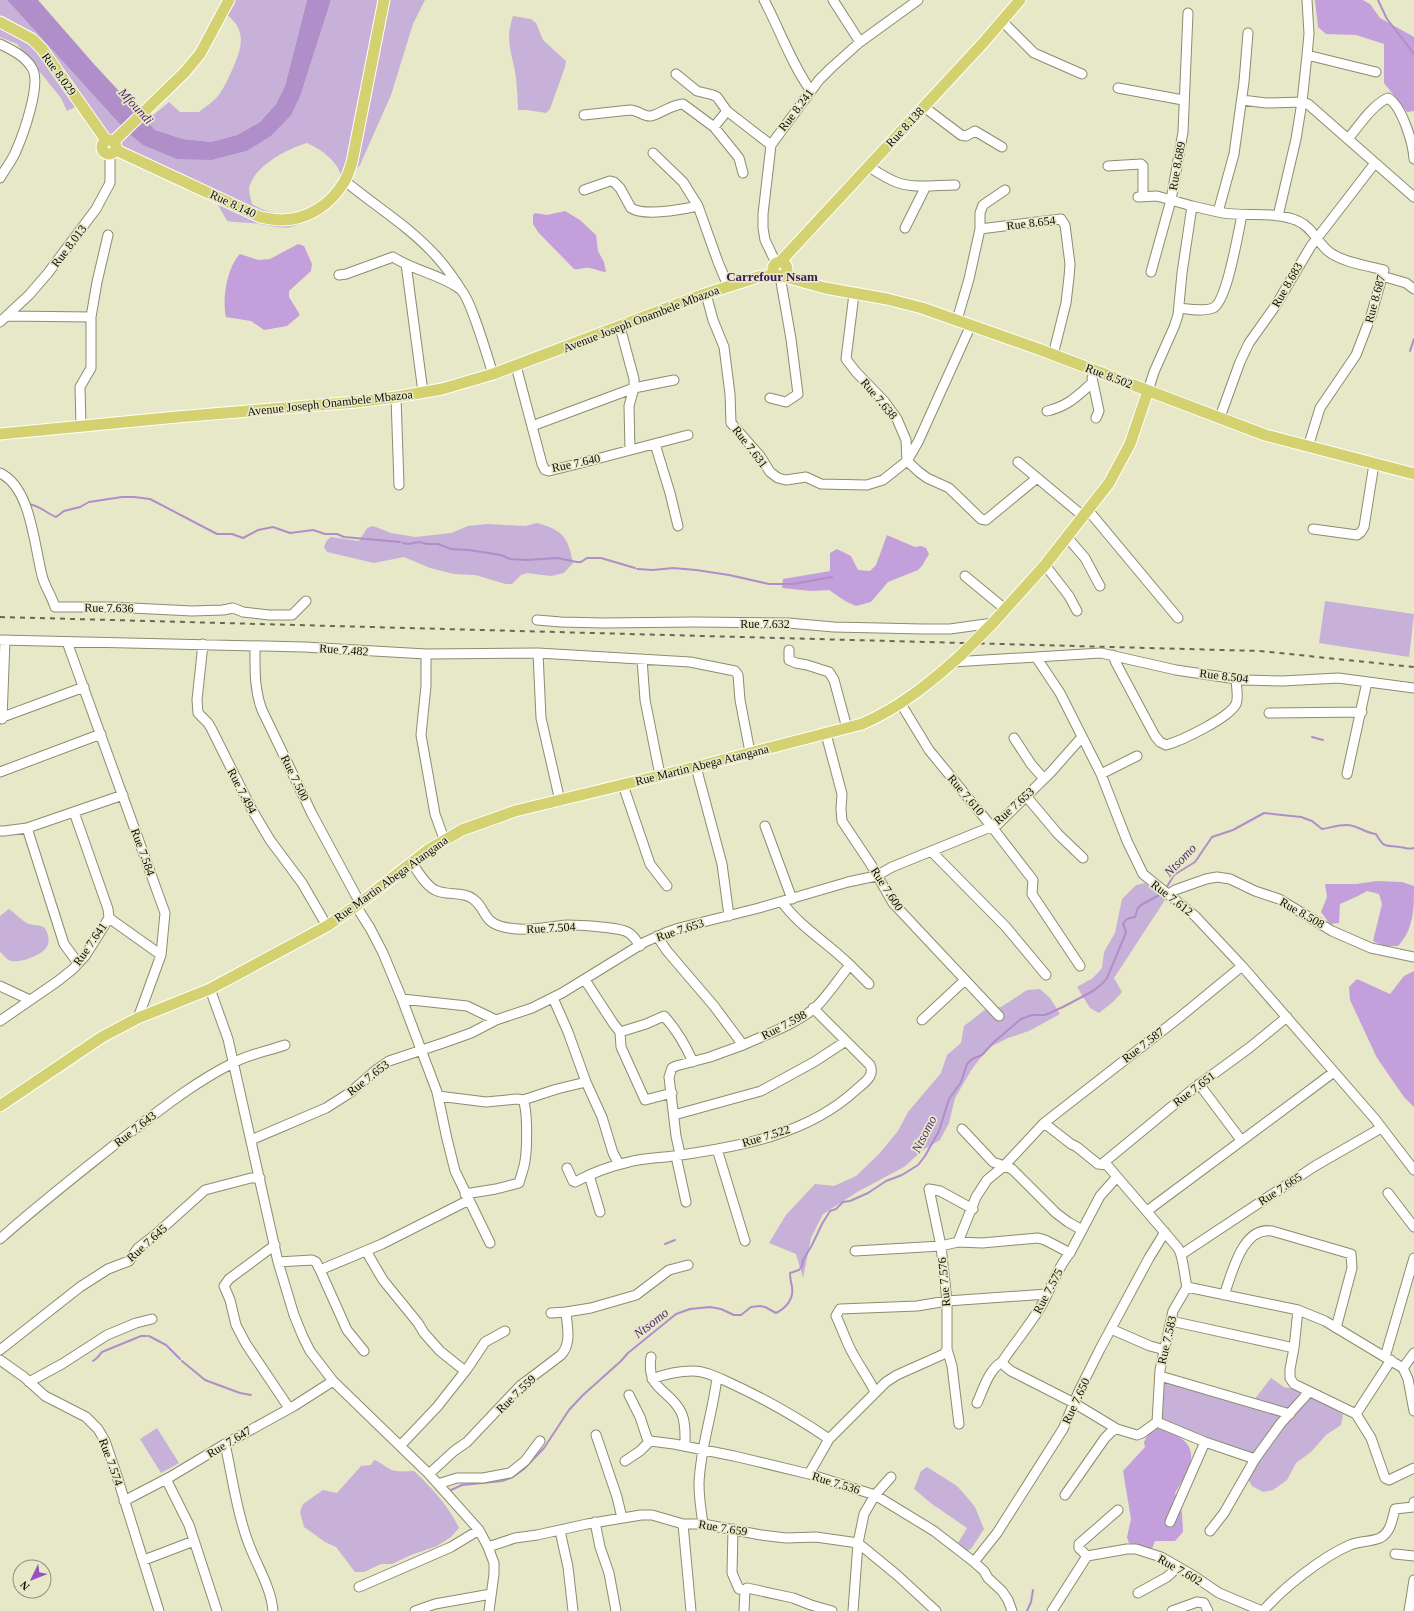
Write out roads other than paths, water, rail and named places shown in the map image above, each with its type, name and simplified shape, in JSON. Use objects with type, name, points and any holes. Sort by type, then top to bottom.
[{"type":"main road","points":[[111,147],[125,130],[185,72],[200,54],[229,0]]},
{"type":"main road","name":"Rue 8.140","points":[[111,147],[260,217],[280,220],[298,218],[322,208],[345,181],[352,162],[384,0]]},
{"type":"main road","name":"Rue 8.138","points":[[780,269],[790,253],[1020,0]]},
{"type":"main road","name":"Rue 8.029","points":[[0,22],[32,39],[42,49],[111,147]]},
{"type":"main road","name":"Avenue Joseph Onambele Mbazoa","points":[[0,434],[356,402],[442,389],[516,366],[706,294],[780,269]]},
{"type":"main road","name":"Rue 8.502","points":[[780,269],[825,288],[887,299],[922,308],[971,324],[1265,435],[1414,474]]},
{"type":"main road","name":"Rue Martin Abega Atangana","points":[[0,1106],[102,1037],[138,1018],[210,989],[327,926],[358,904],[411,862],[444,839],[462,830],[515,811],[848,728],[876,718],[901,704],[956,659],[992,624],[1045,565],[1086,513],[1121,463],[1130,444],[1148,391]]},
{"type":"street","points":[[764,0],[779,30],[790,58],[811,91]]},
{"type":"street","points":[[833,0],[860,42]]},
{"type":"street","name":"Rue 8.241","points":[[770,398],[786,402],[798,394],[780,269],[765,240],[763,228],[763,214],[771,145],[811,91],[831,68],[860,42],[918,0]]},
{"type":"street","points":[[1278,216],[1296,139],[1302,102],[1309,34],[1307,2]]},
{"type":"street","name":"Rue 8.689","points":[[1188,14],[1181,144],[1171,200],[1218,212]]},
{"type":"street","points":[[1002,21],[1034,53],[1082,74]]},
{"type":"street","points":[[1218,212],[1234,154],[1242,100],[1248,33]]},
{"type":"street","points":[[0,44],[19,54],[32,68],[36,76],[34,92],[24,129],[15,153],[0,178]]},
{"type":"street","points":[[1307,55],[1376,72]]},
{"type":"street","points":[[676,74],[697,91],[717,97],[727,111],[771,145]]},
{"type":"street","points":[[1118,88],[1183,100]]},
{"type":"street","points":[[1348,139],[1369,114],[1381,102],[1388,98],[1394,103],[1410,135],[1414,159]]},
{"type":"street","points":[[1242,100],[1266,103],[1302,102],[1314,108],[1414,197]]},
{"type":"street","points":[[584,115],[637,110],[646,116],[650,116],[673,106],[683,104],[714,127],[739,158],[743,173]]},
{"type":"street","points":[[924,107],[961,135],[966,136],[975,131],[1002,147]]},
{"type":"street","points":[[714,127],[727,111]]},
{"type":"street","name":"Rue 8.013","points":[[3,319],[29,295],[48,274],[96,209],[110,182],[111,147]]},
{"type":"street","points":[[653,153],[684,182],[698,206],[728,286]]},
{"type":"street","name":"Rue 8.683","points":[[1220,417],[1244,353],[1255,334],[1276,305],[1305,255],[1375,163]]},
{"type":"street","points":[[1108,166],[1140,164],[1143,166],[1140,196],[1157,196],[1171,200],[1151,272]]},
{"type":"street","points":[[868,167],[896,182],[916,186],[955,186]]},
{"type":"street","points":[[345,181],[415,235],[436,255],[450,272],[461,290],[476,323],[493,374]]},
{"type":"street","points":[[584,190],[614,182],[620,188],[631,208],[640,211],[670,211],[698,206]]},
{"type":"street","points":[[905,228],[926,186]]},
{"type":"street","points":[[957,320],[969,279],[980,229],[980,213],[983,205],[1005,190]]},
{"type":"street","points":[[1148,391],[1154,372],[1174,327],[1179,308],[1182,273],[1192,206]]},
{"type":"street","name":"Rue 8.687","points":[[1218,212],[1242,215],[1278,216],[1300,222],[1311,231],[1322,246],[1334,255],[1384,270],[1371,316],[1356,355],[1320,408],[1308,447]]},
{"type":"street","points":[[1179,308],[1207,310],[1214,308],[1219,304],[1225,290],[1242,215]]},
{"type":"street","name":"Rue 8.654","points":[[980,229],[1057,219],[1064,221],[1068,250],[1069,277],[1066,303],[1053,355]]},
{"type":"street","points":[[81,426],[80,387],[91,368],[91,317],[97,282],[108,235]]},
{"type":"street","points":[[339,275],[346,274],[393,257],[438,277],[461,290]]},
{"type":"street","points":[[406,264],[423,392]]},
{"type":"street","points":[[1382,276],[1406,283],[1414,289]]},
{"type":"street","name":"Rue 7.631","points":[[706,294],[712,320],[724,347],[730,394],[730,420],[760,456],[766,467],[773,475],[786,480],[806,477],[821,484],[867,485],[883,480],[907,461],[918,442],[971,324]]},
{"type":"street","name":"Rue 7.638","points":[[854,294],[846,359],[884,402],[897,420],[906,440],[907,461]]},
{"type":"street","points":[[3,319],[91,317]]},
{"type":"street","points":[[620,327],[632,367],[634,388],[630,406],[630,450]]},
{"type":"street","name":"Rue 7.640","points":[[516,366],[542,464],[545,470],[581,463],[688,435]]},
{"type":"street","points":[[1091,369],[1092,382],[1099,411],[1096,418]]},
{"type":"street","points":[[532,426],[634,388],[674,380]]},
{"type":"street","points":[[1047,411],[1060,408],[1070,402],[1092,382]]},
{"type":"street","points":[[396,397],[399,485]]},
{"type":"street","points":[[655,444],[678,526]]},
{"type":"street","points":[[907,461],[927,478],[949,488],[981,518],[986,520],[1037,478]]},
{"type":"street","points":[[1018,462],[1037,478],[1086,513],[1178,618]]},
{"type":"street","points":[[1313,529],[1357,536],[1361,532],[1364,527],[1374,464]]},
{"type":"street","name":"Rue 7.636","points":[[0,473],[8,477],[14,483],[24,502],[33,532],[43,581],[52,596],[55,607],[112,607],[192,611],[233,608],[243,612],[269,615],[292,615],[306,601]]},
{"type":"street","points":[[1066,537],[1085,558],[1100,586]]},
{"type":"street","points":[[1045,565],[1069,596],[1077,610]]},
{"type":"street","points":[[964,576],[1005,609]]},
{"type":"street","name":"Rue 7.632","points":[[537,620],[603,623],[788,623],[834,627],[923,629],[950,629],[992,624]]},
{"type":"street","points":[[2,640],[1,718],[84,688]]},
{"type":"street","name":"Rue 7.482","points":[[2,640],[304,647],[426,654],[538,654],[690,662],[731,669],[737,672],[743,719],[750,752]]},
{"type":"street","name":"Rue 7.584","points":[[67,642],[165,913],[161,955],[138,1018]]},
{"type":"street","name":"Rue 7.494","points":[[202,644],[197,700],[198,714],[208,723],[211,728],[248,802],[270,840],[302,883],[327,926]]},
{"type":"street","name":"Rue 7.500","points":[[256,646],[255,673],[258,699],[262,710],[312,814],[383,953],[402,998],[438,1096],[451,1157],[459,1181],[490,1243]]},
{"type":"street","points":[[789,650],[789,660],[796,664],[807,665],[829,672],[834,680],[848,728]]},
{"type":"street","name":"Rue 8.504","points":[[1036,657],[1086,653],[1113,655],[1176,670],[1236,679],[1283,681],[1338,678],[1414,688]]},
{"type":"street","points":[[426,654],[426,686],[421,735],[434,814],[444,839]]},
{"type":"street","points":[[538,654],[540,718],[560,801]]},
{"type":"street","points":[[1113,655],[1155,736],[1160,742],[1166,745],[1202,729],[1233,707],[1237,700],[1236,679]]},
{"type":"street","points":[[956,659],[1036,657]]},
{"type":"street","name":"Rue 7.612","points":[[1036,657],[1060,693],[1101,774],[1138,867],[1150,881],[1169,894],[1195,916],[1242,966],[1334,1072],[1414,1170]]},
{"type":"street","points":[[642,659],[645,700],[660,775]]},
{"type":"street","points":[[1347,774],[1362,712],[1367,682]]},
{"type":"street","name":"Rue 7.610","points":[[901,704],[930,750],[1033,880],[1032,894],[1080,966]]},
{"type":"street","points":[[1269,713],[1309,711],[1362,712]]},
{"type":"street","points":[[0,772],[101,734]]},
{"type":"street","name":"Rue 7.600","points":[[826,734],[842,794],[842,821],[870,863],[876,876],[893,903],[999,1016]]},
{"type":"street","name":"Rue 7.653","points":[[251,1140],[326,1108],[351,1092],[376,1070],[389,1061],[471,1033],[496,1020],[532,1008],[553,998],[657,936],[679,928],[792,900],[848,882],[876,876],[892,867],[992,827],[1002,820],[1044,779],[1082,737]]},
{"type":"street","points":[[1014,738],[1031,764],[1044,779]]},
{"type":"street","points":[[1101,774],[1137,756]]},
{"type":"street","points":[[696,767],[722,864],[729,916]]},
{"type":"street","points":[[622,785],[650,864],[667,886]]},
{"type":"street","points":[[0,831],[27,828],[123,795]]},
{"type":"street","points":[[1026,796],[1058,834],[1083,858]]},
{"type":"street","name":"Rue 7.641","points":[[0,1021],[58,981],[78,963],[85,956],[109,918],[108,910],[74,812]]},
{"type":"street","points":[[765,826],[792,900]]},
{"type":"street","points":[[27,828],[64,944],[78,963]]},
{"type":"street","points":[[931,851],[1006,927],[1046,975]]},
{"type":"street","name":"Rue 7.504","points":[[411,862],[429,886],[435,890],[472,897],[480,904],[485,916],[490,921],[501,926],[529,930],[568,925],[626,931],[632,935],[640,946]]},
{"type":"street","name":"Rue 8.508","points":[[1169,894],[1175,890],[1206,879],[1217,877],[1230,879],[1255,891],[1279,899],[1332,931],[1371,948],[1414,957]]},
{"type":"street","points":[[782,902],[796,919],[834,949],[869,984]]},
{"type":"street","points":[[109,918],[161,955]]},
{"type":"street","points":[[657,936],[671,956],[714,1006],[743,1045]]},
{"type":"street","name":"Rue 7.598","points":[[672,1093],[669,1077],[672,1068],[743,1045],[794,1021],[822,1001],[850,964]]},
{"type":"street","name":"Rue 7.587","points":[[958,1242],[973,1209],[976,1197],[987,1180],[1004,1166],[1044,1123],[1180,1017],[1242,966]]},
{"type":"street","points":[[585,980],[620,1032],[621,1047],[645,1100],[672,1093],[678,1155],[686,1202]]},
{"type":"street","points":[[922,1020],[965,980]]},
{"type":"street","points":[[0,986],[30,1000]]},
{"type":"street","points":[[210,989],[228,1039],[234,1062],[278,1262],[292,1310],[303,1337],[310,1351],[333,1381],[429,1474],[479,1530],[488,1547],[494,1564],[489,1611]]},
{"type":"street","points":[[402,998],[467,1006],[474,1008],[496,1020]]},
{"type":"street","points":[[553,998],[568,1032],[586,1082],[602,1117],[613,1153],[619,1164]]},
{"type":"street","name":"Rue 7.522","points":[[567,1168],[573,1181],[575,1182],[619,1164],[717,1149],[758,1140],[803,1125],[827,1112],[850,1095],[870,1077],[872,1069],[870,1065],[813,1008]]},
{"type":"street","points":[[620,1032],[646,1024],[664,1016],[685,1043],[693,1062]]},
{"type":"street","name":"Rue 7.651","points":[[1102,1164],[1199,1084],[1249,1048],[1287,1017]]},
{"type":"street","points":[[674,1115],[761,1091],[814,1062],[846,1041]]},
{"type":"street","name":"Rue 7.643","points":[[0,1239],[36,1207],[147,1119],[201,1081],[234,1062],[285,1045]]},
{"type":"street","points":[[1147,1211],[1334,1072]]},
{"type":"street","points":[[438,1096],[486,1102],[517,1099],[523,1100],[556,1089],[586,1082]]},
{"type":"street","points":[[1199,1084],[1241,1140]]},
{"type":"street","points":[[320,1270],[366,1251],[467,1197],[519,1183],[525,1162],[526,1150],[526,1113],[523,1100]]},
{"type":"street","points":[[1044,1123],[1071,1144],[1078,1147],[1098,1164],[1107,1165],[1182,1254],[1183,1272],[1187,1287],[1298,1310],[1336,1328],[1403,1368],[1408,1379],[1414,1411]]},
{"type":"street","name":"Rue 7.665","points":[[1182,1254],[1315,1166],[1381,1128]]},
{"type":"street","points":[[962,1129],[993,1162],[1012,1169],[1056,1212],[1068,1222],[1082,1230]]},
{"type":"street","points":[[717,1149],[745,1240]]},
{"type":"street","points":[[589,1175],[600,1212]]},
{"type":"street","name":"Rue 7.575","points":[[977,1403],[991,1373],[998,1364],[1002,1362],[1041,1307],[1064,1260],[1070,1253],[1100,1196],[1117,1177]]},
{"type":"street","name":"Rue 7.645","points":[[0,1350],[80,1287],[108,1269],[129,1260],[138,1248],[206,1190],[251,1178],[260,1178]]},
{"type":"street","name":"Rue 7.576","points":[[959,1424],[952,1366],[947,1350],[947,1301],[941,1246],[929,1189],[940,1191],[973,1209]]},
{"type":"street","points":[[1388,1193],[1414,1227]]},
{"type":"street","points":[[1224,1295],[1242,1248],[1247,1240],[1262,1231],[1272,1231],[1351,1254],[1352,1268],[1336,1328]]},
{"type":"street","name":"Rue 7.650","points":[[974,1562],[997,1533],[1063,1429],[1074,1403],[1111,1329],[1149,1258],[1165,1232]]},
{"type":"street","points":[[855,1251],[941,1246],[958,1242],[982,1243],[1038,1238],[1070,1253]]},
{"type":"street","points":[[274,1245],[229,1279],[224,1286],[230,1300],[236,1325],[246,1344],[289,1408]]},
{"type":"street","points":[[366,1251],[383,1280],[428,1338],[440,1351],[465,1371]]},
{"type":"street","points":[[1356,1414],[1388,1359],[1414,1258]]},
{"type":"street","points":[[278,1262],[312,1260],[316,1262],[347,1330],[364,1351]]},
{"type":"street","points":[[551,1313],[591,1308],[636,1295],[669,1270],[688,1265]]},
{"type":"street","name":"Rue 7.583","points":[[1157,1422],[1160,1376],[1173,1311],[1187,1287]]},
{"type":"street","points":[[875,1392],[869,1379],[852,1352],[836,1316],[840,1309],[917,1306],[947,1301],[1047,1294]]},
{"type":"street","points":[[1298,1310],[1290,1378],[1294,1384],[1356,1414],[1371,1438],[1385,1478],[1389,1480],[1414,1468]]},
{"type":"street","name":"Rue 7.559","points":[[429,1474],[454,1451],[467,1442],[520,1386],[561,1355],[566,1349],[568,1338],[566,1312]]},
{"type":"street","points":[[29,1382],[62,1364],[108,1335],[136,1323],[152,1319]]},
{"type":"street","points":[[1171,1321],[1294,1348]]},
{"type":"street","points":[[1111,1329],[1150,1346],[1165,1350]]},
{"type":"street","points":[[400,1446],[436,1407],[465,1371],[485,1342],[505,1331]]},
{"type":"street","points":[[809,1474],[829,1439],[886,1382],[897,1375],[944,1354],[947,1350]]},
{"type":"street","points":[[1403,1368],[1414,1353]]},
{"type":"street","points":[[651,1357],[650,1366],[652,1379],[680,1411],[684,1420],[685,1446]]},
{"type":"street","name":"Rue 7.574","points":[[0,1360],[50,1399],[86,1417],[98,1429],[112,1461],[160,1611]]},
{"type":"street","points":[[1002,1362],[1011,1371],[1074,1403],[1117,1429],[1137,1434],[1142,1433],[1157,1422],[1205,1442],[1255,1459]]},
{"type":"street","points":[[652,1379],[667,1373],[694,1371],[717,1377],[744,1389],[785,1411],[829,1439]]},
{"type":"street","points":[[1160,1376],[1290,1414]]},
{"type":"street","points":[[703,1524],[699,1484],[703,1451],[717,1377]]},
{"type":"street","name":"Rue 7.647","points":[[124,1501],[166,1479],[333,1381]]},
{"type":"street","points":[[1210,1531],[1224,1513],[1267,1440],[1309,1392]]},
{"type":"street","points":[[625,1461],[640,1451],[650,1441],[647,1438],[640,1417],[629,1395]]},
{"type":"street","points":[[1065,1495],[1105,1438],[1112,1431],[1117,1429]]},
{"type":"street","points":[[596,1435],[617,1497],[622,1518]]},
{"type":"street","points":[[438,1484],[457,1478],[483,1478],[510,1473],[525,1461],[540,1441]]},
{"type":"street","name":"Rue 7.536","points":[[650,1441],[685,1446],[703,1451],[734,1456],[809,1474],[875,1495],[934,1531],[974,1562],[1002,1592],[1008,1600],[1012,1611]]},
{"type":"street","points":[[1170,1522],[1205,1442]]},
{"type":"street","points":[[225,1444],[242,1526],[254,1559],[267,1586],[273,1611]]},
{"type":"street","points":[[854,1611],[858,1543],[864,1514],[875,1495],[891,1477]]},
{"type":"street","points":[[166,1479],[185,1516],[218,1611]]},
{"type":"street","points":[[1262,1611],[1298,1579],[1336,1551],[1352,1544],[1380,1538],[1390,1528],[1395,1509],[1413,1507],[1414,1502]]},
{"type":"street","points":[[1052,1611],[1088,1556],[1079,1548],[1079,1544],[1118,1510]]},
{"type":"street","name":"Rue 7.659","points":[[488,1547],[515,1538],[641,1515],[652,1515],[682,1524],[703,1524],[786,1538],[816,1537],[858,1543]]},
{"type":"street","points":[[596,1522],[600,1547],[609,1573],[616,1611]]},
{"type":"street","points":[[682,1524],[691,1611]]},
{"type":"street","points":[[733,1529],[732,1573],[739,1589],[745,1590],[747,1588],[770,1592],[832,1611]]},
{"type":"street","points":[[359,1587],[451,1548],[479,1530]]},
{"type":"street","points":[[560,1531],[568,1567],[574,1611]]},
{"type":"street","points":[[144,1560],[194,1541]]},
{"type":"street","points":[[858,1543],[897,1575],[936,1611]]},
{"type":"street","name":"Rue 7.602","points":[[1088,1556],[1136,1549],[1161,1557],[1209,1587],[1262,1611]]},
{"type":"street","points":[[1395,1554],[1414,1556]]},
{"type":"street","points":[[1138,1593],[1167,1577],[1178,1567]]},
{"type":"street","points":[[1409,1611],[1414,1580]]},
{"type":"street","points":[[1172,1611],[1197,1602],[1206,1607],[1209,1587]]},
{"type":"street","points":[[744,1611],[745,1590]]},
{"type":"street","points":[[415,1611],[435,1604],[491,1594]]},
{"type":"waterway","points":[[1378,0],[1387,19],[1414,54]]},
{"type":"waterway","points":[[1410,351],[1414,339]]},
{"type":"waterway","points":[[28,504],[36,506],[56,517],[64,511],[80,507],[89,502],[122,497],[134,497],[150,499],[217,534],[232,534],[243,538],[258,530],[273,527],[290,533],[313,530],[325,534],[337,534],[344,537],[400,542]]},
{"type":"waterway","points":[[403,543],[408,544],[419,542],[438,544],[451,549],[501,555],[510,559],[527,560],[557,558],[581,562],[587,558],[601,558],[635,568]]},
{"type":"waterway","points":[[637,569],[653,570],[673,568],[696,570],[729,575],[769,584],[793,584],[832,577]]},
{"type":"waterway","points":[[1312,737],[1323,740]]},
{"type":"waterway","name":"Ntsomo","points":[[1165,890],[1174,875],[1195,862],[1212,837],[1233,830],[1264,813],[1301,817],[1312,821],[1322,829],[1348,825],[1376,834],[1385,845],[1408,849],[1414,848]]},
{"type":"waterway","name":"Ntsomo","points":[[451,1490],[462,1485],[502,1481],[513,1477],[524,1469],[544,1448],[569,1410],[583,1395],[628,1353],[676,1314],[690,1309],[710,1307],[721,1309],[734,1315],[741,1315],[751,1307],[765,1307],[776,1313],[783,1309],[792,1295],[790,1273],[799,1270],[802,1266],[803,1260],[830,1211],[836,1209],[843,1202],[850,1201],[868,1193],[886,1181],[902,1175],[918,1165],[925,1156],[939,1131],[949,1099],[961,1082],[967,1064],[972,1059],[982,1055],[994,1042],[1021,1019],[1032,1015],[1045,1015],[1093,991],[1103,983],[1107,978],[1125,935],[1126,931],[1123,924],[1124,922],[1135,917],[1138,908],[1141,905],[1163,893]]},
{"type":"waterway","points":[[665,1244],[675,1240]]},
{"type":"waterway","points":[[93,1361],[102,1352],[141,1336],[147,1336]]},
{"type":"waterway","points":[[149,1336],[166,1345],[180,1359]]},
{"type":"waterway","points":[[182,1361],[205,1380],[240,1393],[251,1395]]},
{"type":"waterway","points":[[1027,1611],[1031,1602],[1033,1590]]},
{"type":"railway","points":[[0,617],[1260,651],[1414,667]]},
{"type":"district","name":"Carrefour Nsam","points":[[772,276]]},
{"type":"water label","name":"Mfoundi","points":[[136,106]]}]
